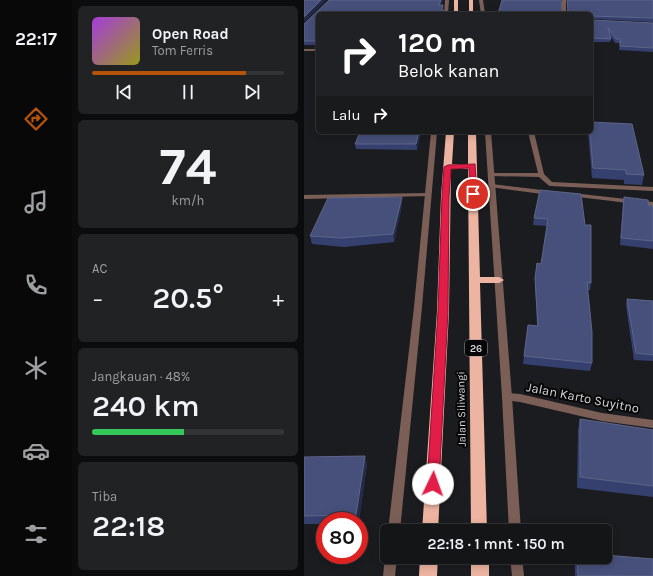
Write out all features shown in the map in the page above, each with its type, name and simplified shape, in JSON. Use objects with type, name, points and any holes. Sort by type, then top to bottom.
[{"type":"highway","points":[[456,0],[456,12]]},
{"type":"highway","points":[[471,0],[471,12]]},
{"type":"highway","name":"Jalan Siliwangi","points":[[430,524],[443,311],[445,196],[450,134]]},
{"type":"highway","name":"26","points":[[472,134],[473,166]]},
{"type":"highway","points":[[448,167],[473,166]]},
{"type":"highway","name":"Jalan Siliwangi","points":[[473,166],[480,524]]},
{"type":"highway","points":[[475,280],[499,280]]},
{"type":"highway","points":[[428,576],[429,564]]},
{"type":"highway","points":[[480,564],[480,576]]},
{"type":"street","points":[[446,12],[447,0]]},
{"type":"street","points":[[481,0],[483,12]]},
{"type":"street","points":[[564,0],[564,12]]},
{"type":"street","points":[[304,50],[316,50]]},
{"type":"street","points":[[395,524],[418,308],[427,195],[434,134]]},
{"type":"street","points":[[488,134],[508,397],[515,524]]},
{"type":"street","points":[[531,134],[541,175],[550,184],[653,189]]},
{"type":"street","points":[[492,175],[541,175]]},
{"type":"street","points":[[492,186],[559,194]]},
{"type":"street","points":[[566,194],[653,204]]},
{"type":"street","points":[[304,197],[427,195]]},
{"type":"street","name":"Jalan Karto Suyitno","points":[[508,397],[520,398],[602,416],[653,424]]},
{"type":"street","points":[[389,576],[390,564]]},
{"type":"street","points":[[517,564],[518,576]]},
{"type":"building","points":[[304,0],[321,0],[304,17]]},
{"type":"building","points":[[329,0],[441,0],[439,5],[443,5],[442,10],[445,11],[445,12],[316,12]]},
{"type":"building","points":[[502,0],[561,0],[562,12],[499,12]]},
{"type":"building","points":[[567,0],[653,0],[653,18],[593,16],[593,12],[562,12],[568,11]]},
{"type":"building","points":[[316,12],[316,41],[304,41],[304,24]]},
{"type":"building","points":[[593,20],[653,23],[653,48],[620,46],[620,39],[616,39],[608,28],[611,39],[593,38]]},
{"type":"building","points":[[593,122],[632,124],[644,175],[626,174],[626,170],[593,168],[590,134],[593,134]]},
{"type":"building","points":[[359,134],[418,134],[416,144],[355,144]]},
{"type":"building","points":[[540,190],[581,194],[585,225],[591,225],[591,283],[587,282],[592,332],[592,363],[524,356],[528,325],[538,326],[535,278],[537,263],[541,264],[548,219],[534,218]]},
{"type":"building","points":[[402,197],[393,234],[342,238],[310,236],[328,198]]},
{"type":"building","points":[[624,197],[648,200],[649,206],[653,206],[653,241],[621,238]]},
{"type":"building","points":[[627,299],[653,301],[653,355],[636,353]]},
{"type":"building","points":[[580,419],[653,430],[653,486],[580,477]]},
{"type":"building","points":[[365,456],[356,512],[316,512],[316,516],[304,516],[304,457]]},
{"type":"building","points":[[612,556],[653,559],[653,576],[578,576],[577,564],[612,564]]},
{"type":"route","points":[[433,484],[443,311],[445,196],[448,167],[473,166],[473,194]]}]
